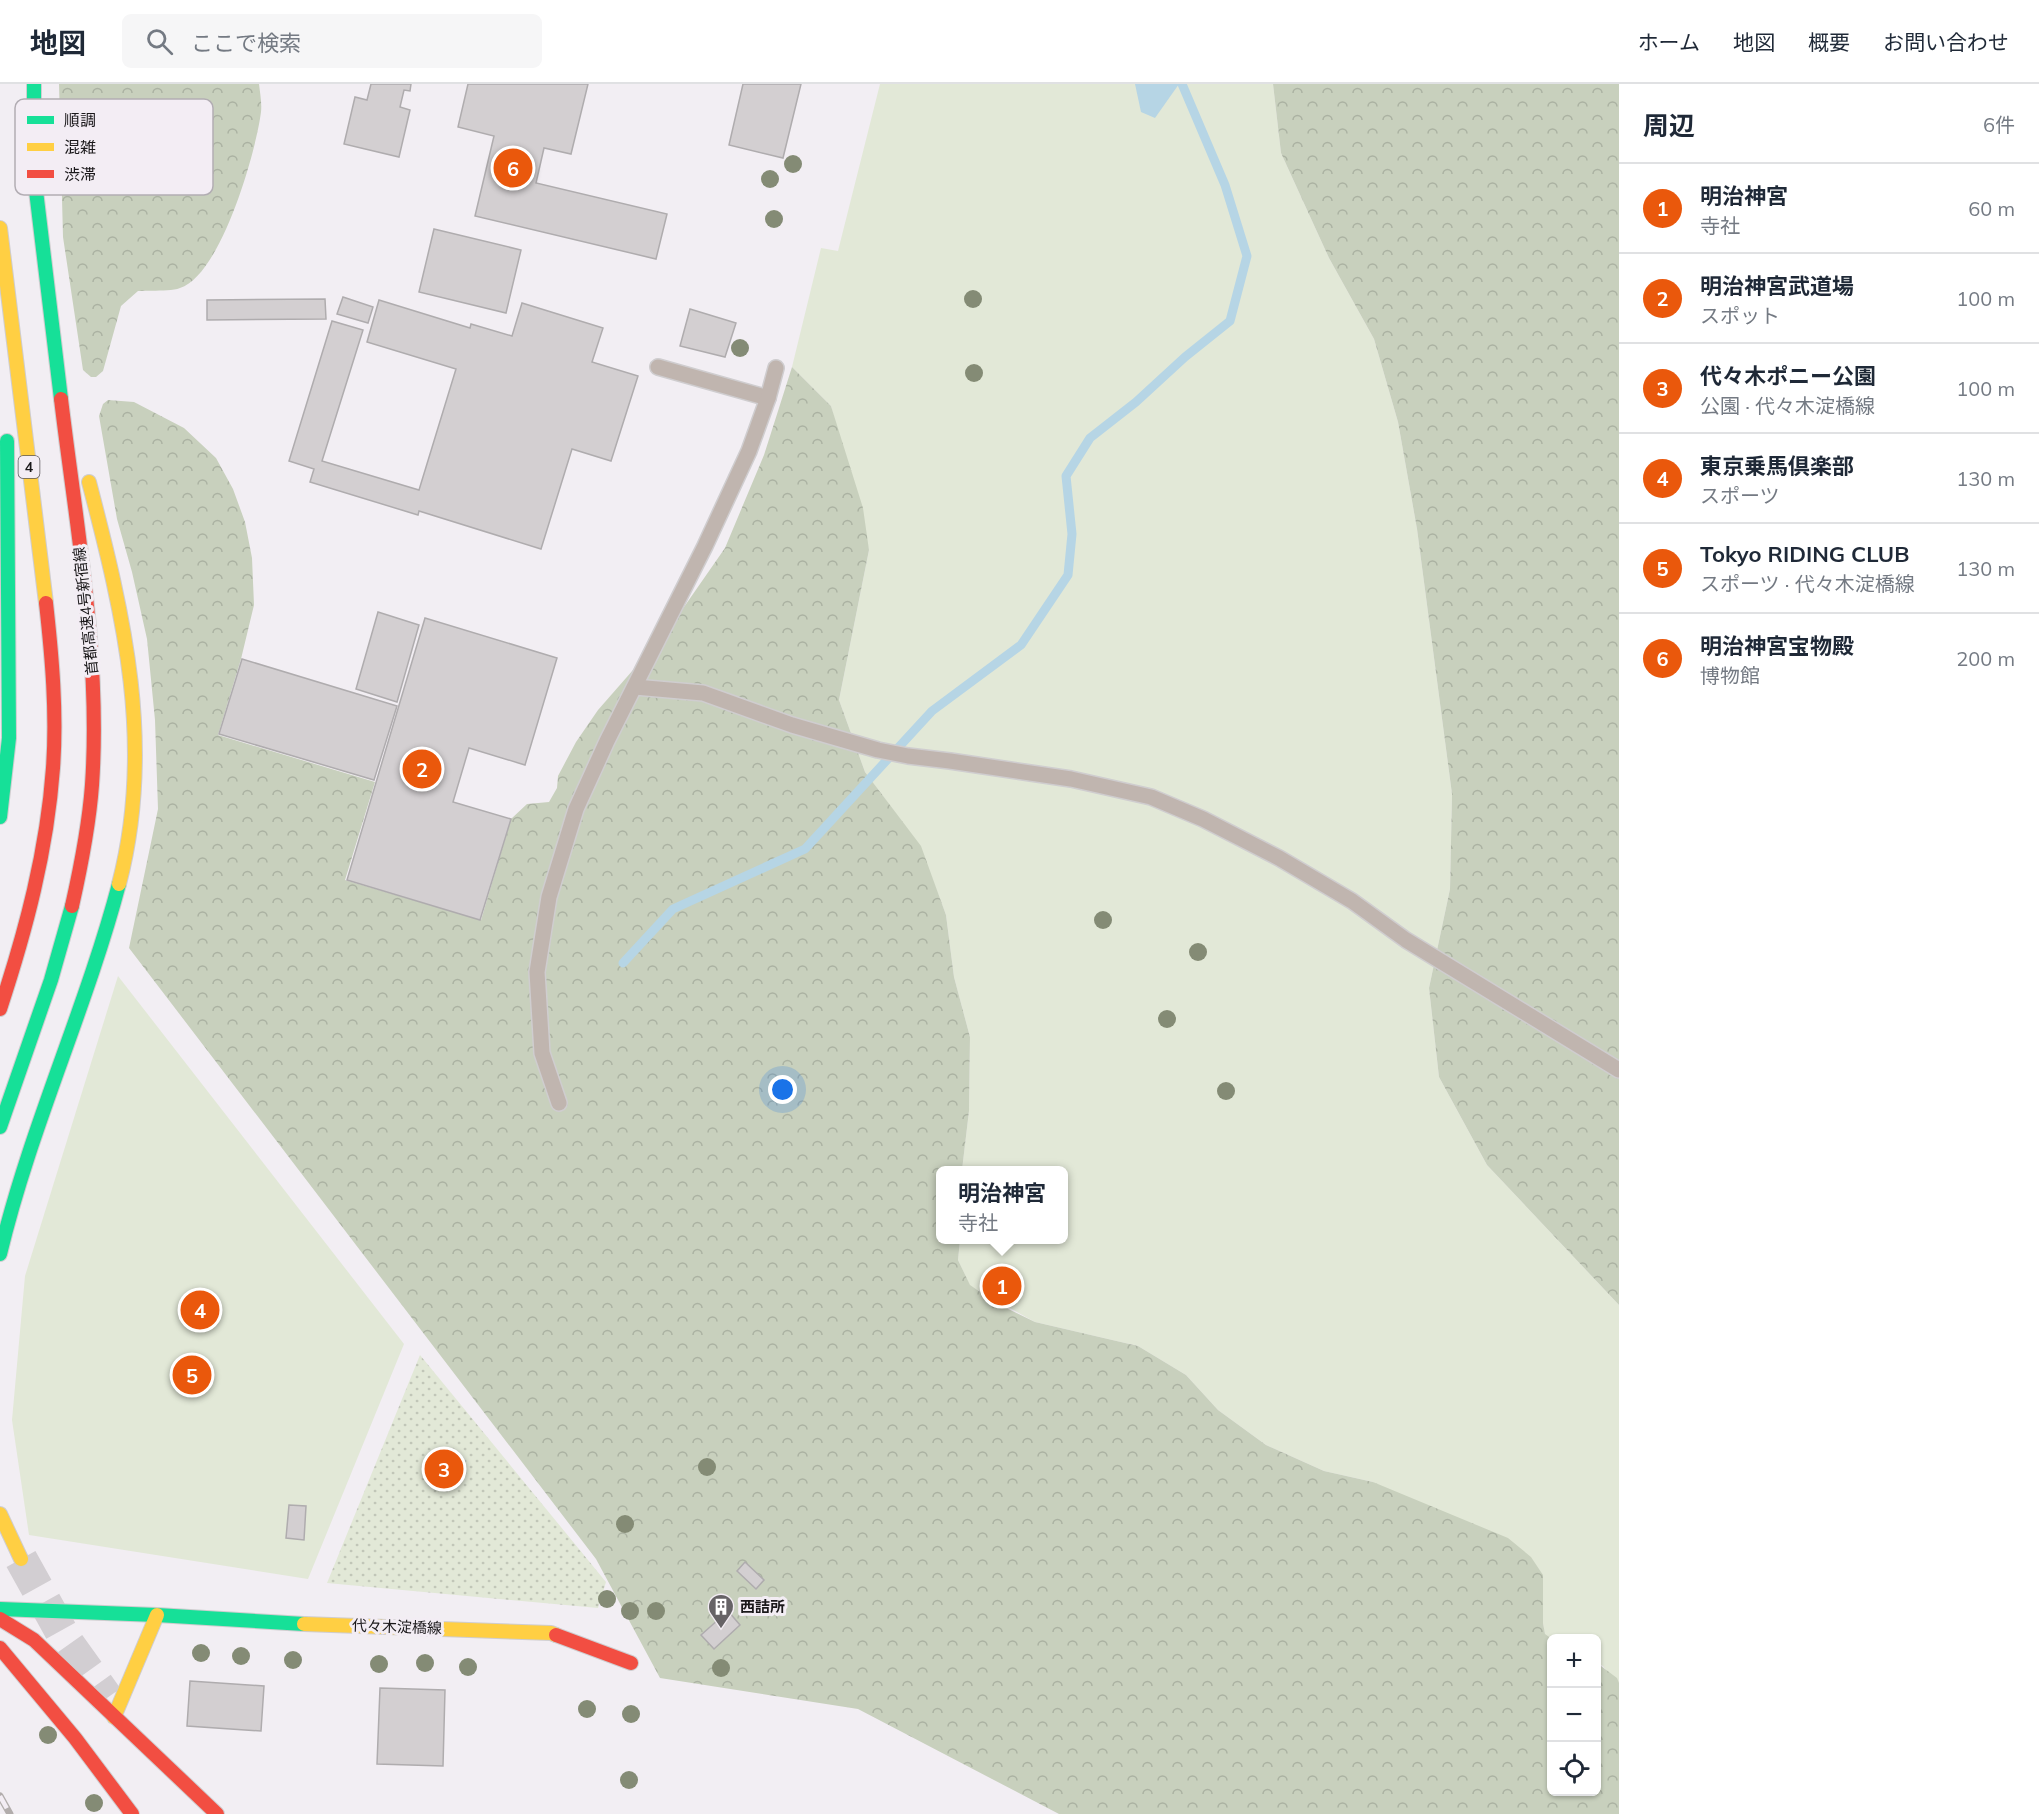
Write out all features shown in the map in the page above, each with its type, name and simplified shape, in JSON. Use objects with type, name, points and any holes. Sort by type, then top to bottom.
[{"type":"main road","name":"首都高速4号新宿線","points":[[0,1127],[60,948],[87,830],[94,771],[94,706],[85,592],[36,195]]},
{"type":"main road","name":"4","points":[[0,228],[44,588],[54,707],[53,765],[48,820],[38,876],[23,936],[0,1009]]},
{"type":"main road","points":[[3,257],[6,385]]},
{"type":"main road","points":[[0,1254],[17,1191],[108,922],[130,836],[136,783],[136,729],[131,673],[107,551],[54,347]]},
{"type":"main road","points":[[0,817],[9,738],[7,431]]},
{"type":"main road","points":[[0,1514],[21,1559]]},
{"type":"main road","name":"代々木淀橋線","points":[[0,1609],[551,1633],[631,1663]]},
{"type":"main road","points":[[114,1717],[157,1615]]},
{"type":"main road","points":[[0,1619],[34,1640],[218,1814]]},
{"type":"main road","points":[[0,1648],[75,1738],[132,1814]]},
{"type":"lane","points":[[658,367],[768,398]]},
{"type":"lane","points":[[559,1103],[542,1053],[537,972],[549,897],[576,809],[749,451],[776,368]]},
{"type":"lane","points":[[635,687],[703,693],[792,725],[878,750],[1071,779],[1151,797],[1203,819],[1279,858],[1352,902],[1406,940],[1619,1070]]},
{"type":"green space","points":[[59,84],[259,84],[261,112],[252,155],[234,210],[209,261],[195,278],[180,288],[138,291],[121,306],[103,371],[96,377],[91,377],[83,370],[63,237],[62,195],[213,195],[213,99],[59,99]]},
{"type":"green space","points":[[880,84],[1273,84],[1281,153],[1329,258],[1374,339],[1398,422],[1417,529],[1452,794],[1450,889],[1429,988],[1439,1077],[1487,1165],[1619,1305],[1619,1687],[1601,1665],[1601,1634],[1545,1635],[1543,1623],[1373,1482],[1324,1471],[1266,1445],[1218,1410],[1186,1375],[1138,1346],[1035,1322],[970,1286],[958,1260],[960,1244],[1068,1244],[1068,1166],[962,1166],[969,1111],[970,1037],[954,977],[946,915],[920,846],[865,772],[839,700],[869,550],[831,406],[792,367],[821,248],[838,251]]},
{"type":"green space","points":[[1273,84],[1619,84],[1619,1305],[1487,1165],[1439,1077],[1429,988],[1450,889],[1452,794],[1417,529],[1398,422],[1374,339],[1329,258],[1281,153]]},
{"type":"green space","points":[[792,367],[831,406],[863,508],[869,550],[839,700],[865,772],[921,846],[946,915],[954,977],[970,1037],[969,1111],[962,1166],[936,1166],[936,1244],[960,1244],[958,1260],[970,1285],[998,1304],[1035,1322],[1138,1346],[1186,1375],[1218,1410],[1266,1445],[1324,1471],[1373,1482],[1508,1538],[1531,1557],[1543,1575],[1543,1623],[1547,1635],[1547,1796],[1601,1796],[1601,1666],[1617,1678],[1619,1683],[1619,1814],[1059,1814],[858,1709],[660,1678],[596,1559],[129,948],[158,809],[155,720],[147,639],[117,519],[99,416],[103,404],[108,400],[134,402],[184,428],[216,458],[233,489],[245,522],[252,558],[254,605],[241,659],[218,735],[375,782],[345,880],[481,920],[511,819],[527,804],[549,802],[557,788],[558,776],[576,742],[598,710],[668,630],[725,548],[764,455]]},
{"type":"green space","points":[[118,976],[404,1344],[308,1579],[29,1535],[12,1420],[25,1276]]},
{"type":"green space","points":[[420,1355],[606,1582],[598,1608],[327,1583]]},
{"type":"water","points":[[1135,84],[1179,84],[1155,118],[1141,112]]},
{"type":"building","points":[[371,84],[411,84],[410,91],[404,90],[400,107],[410,110],[399,157],[344,144],[355,97],[367,100]]},
{"type":"building","points":[[468,84],[588,84],[571,154],[544,148],[536,183],[667,214],[656,259],[475,216],[494,136],[458,127]]},
{"type":"building","points":[[743,84],[801,84],[783,158],[729,145]]},
{"type":"building","points":[[434,229],[521,250],[506,313],[419,292]]},
{"type":"building","points":[[343,297],[373,307],[368,323],[337,314]]},
{"type":"building","points":[[325,299],[326,319],[207,320],[207,300]]},
{"type":"building","points":[[379,300],[470,328],[471,324],[512,336],[522,303],[603,328],[592,362],[638,376],[611,461],[572,449],[541,549],[419,511],[418,515],[310,482],[314,469],[289,461],[332,321],[363,330],[322,461],[419,490],[456,369],[367,342]]},
{"type":"building","points":[[690,309],[736,323],[725,357],[680,346]]},
{"type":"building","points":[[378,612],[419,625],[397,702],[356,689]]},
{"type":"building","points":[[425,618],[557,658],[525,765],[469,748],[453,802],[511,819],[480,920],[347,880]]},
{"type":"building","points":[[242,659],[397,706],[374,780],[219,734]]},
{"type":"building","points":[[289,1505],[306,1506],[304,1540],[286,1538]]},
{"type":"building","points":[[745,1562],[764,1580],[756,1589],[737,1571]]},
{"type":"building","name":"西詰所","points":[[728,1611],[740,1625],[714,1649],[701,1635]]},
{"type":"building","points":[[190,1681],[264,1686],[261,1731],[187,1726]]},
{"type":"building","points":[[380,1688],[445,1690],[443,1766],[377,1764]]},
{"type":"waterway","points":[[623,963],[673,909],[805,849],[932,711],[1021,645],[1068,575],[1072,534],[1066,476],[1090,438],[1136,402],[1185,357],[1230,321],[1247,256],[1225,185],[1182,84]]},
{"type":"tunnel","points":[[21,1559],[67,1642],[107,1698]]},
{"type":"railway","points":[[0,1796],[10,1814]]},
{"type":"traffic: fast","points":[[34,84],[34,99]]},
{"type":"traffic: fast","points":[[37,195],[61,399]]},
{"type":"traffic: fast","points":[[0,817],[9,738],[7,441]]},
{"type":"traffic: fast","points":[[0,1254],[12,1207],[91,977],[119,884]]},
{"type":"traffic: fast","points":[[0,1127],[51,980],[72,906]]},
{"type":"traffic: fast","points":[[0,1609],[304,1624]]},
{"type":"traffic: slow","points":[[0,228],[46,603]]},
{"type":"traffic: slow","points":[[89,482],[114,582],[131,682],[135,731],[134,782],[129,833],[119,884]]},
{"type":"traffic: slow","points":[[0,1514],[21,1559]]},
{"type":"traffic: slow","points":[[114,1717],[157,1615]]},
{"type":"traffic: slow","points":[[304,1624],[556,1635]]},
{"type":"traffic: jam","points":[[61,399],[80,543],[93,688],[94,737],[91,800],[72,906]]},
{"type":"traffic: jam","points":[[0,1009],[34,890],[50,799],[54,706],[46,603]]},
{"type":"traffic: jam","points":[[0,1619],[34,1640],[217,1814]]},
{"type":"traffic: jam","points":[[556,1635],[631,1663]]},
{"type":"traffic: jam","points":[[0,1648],[75,1738],[132,1814]]},
{"type":"place","name":"明治神宮宝物殿","points":[[513,168]]},
{"type":"place","name":"明治神宮武道場","points":[[422,769]]},
{"type":"place","name":"明治神宮","points":[[1002,1286]]},
{"type":"place","name":"東京乗馬倶楽部","points":[[200,1310]]},
{"type":"place","name":"Tokyo RIDING CLUB","points":[[192,1375]]},
{"type":"place","name":"代々木ポニー公園","points":[[444,1469]]},
{"type":"place","name":"西詰所","points":[[721,1630]]}]
